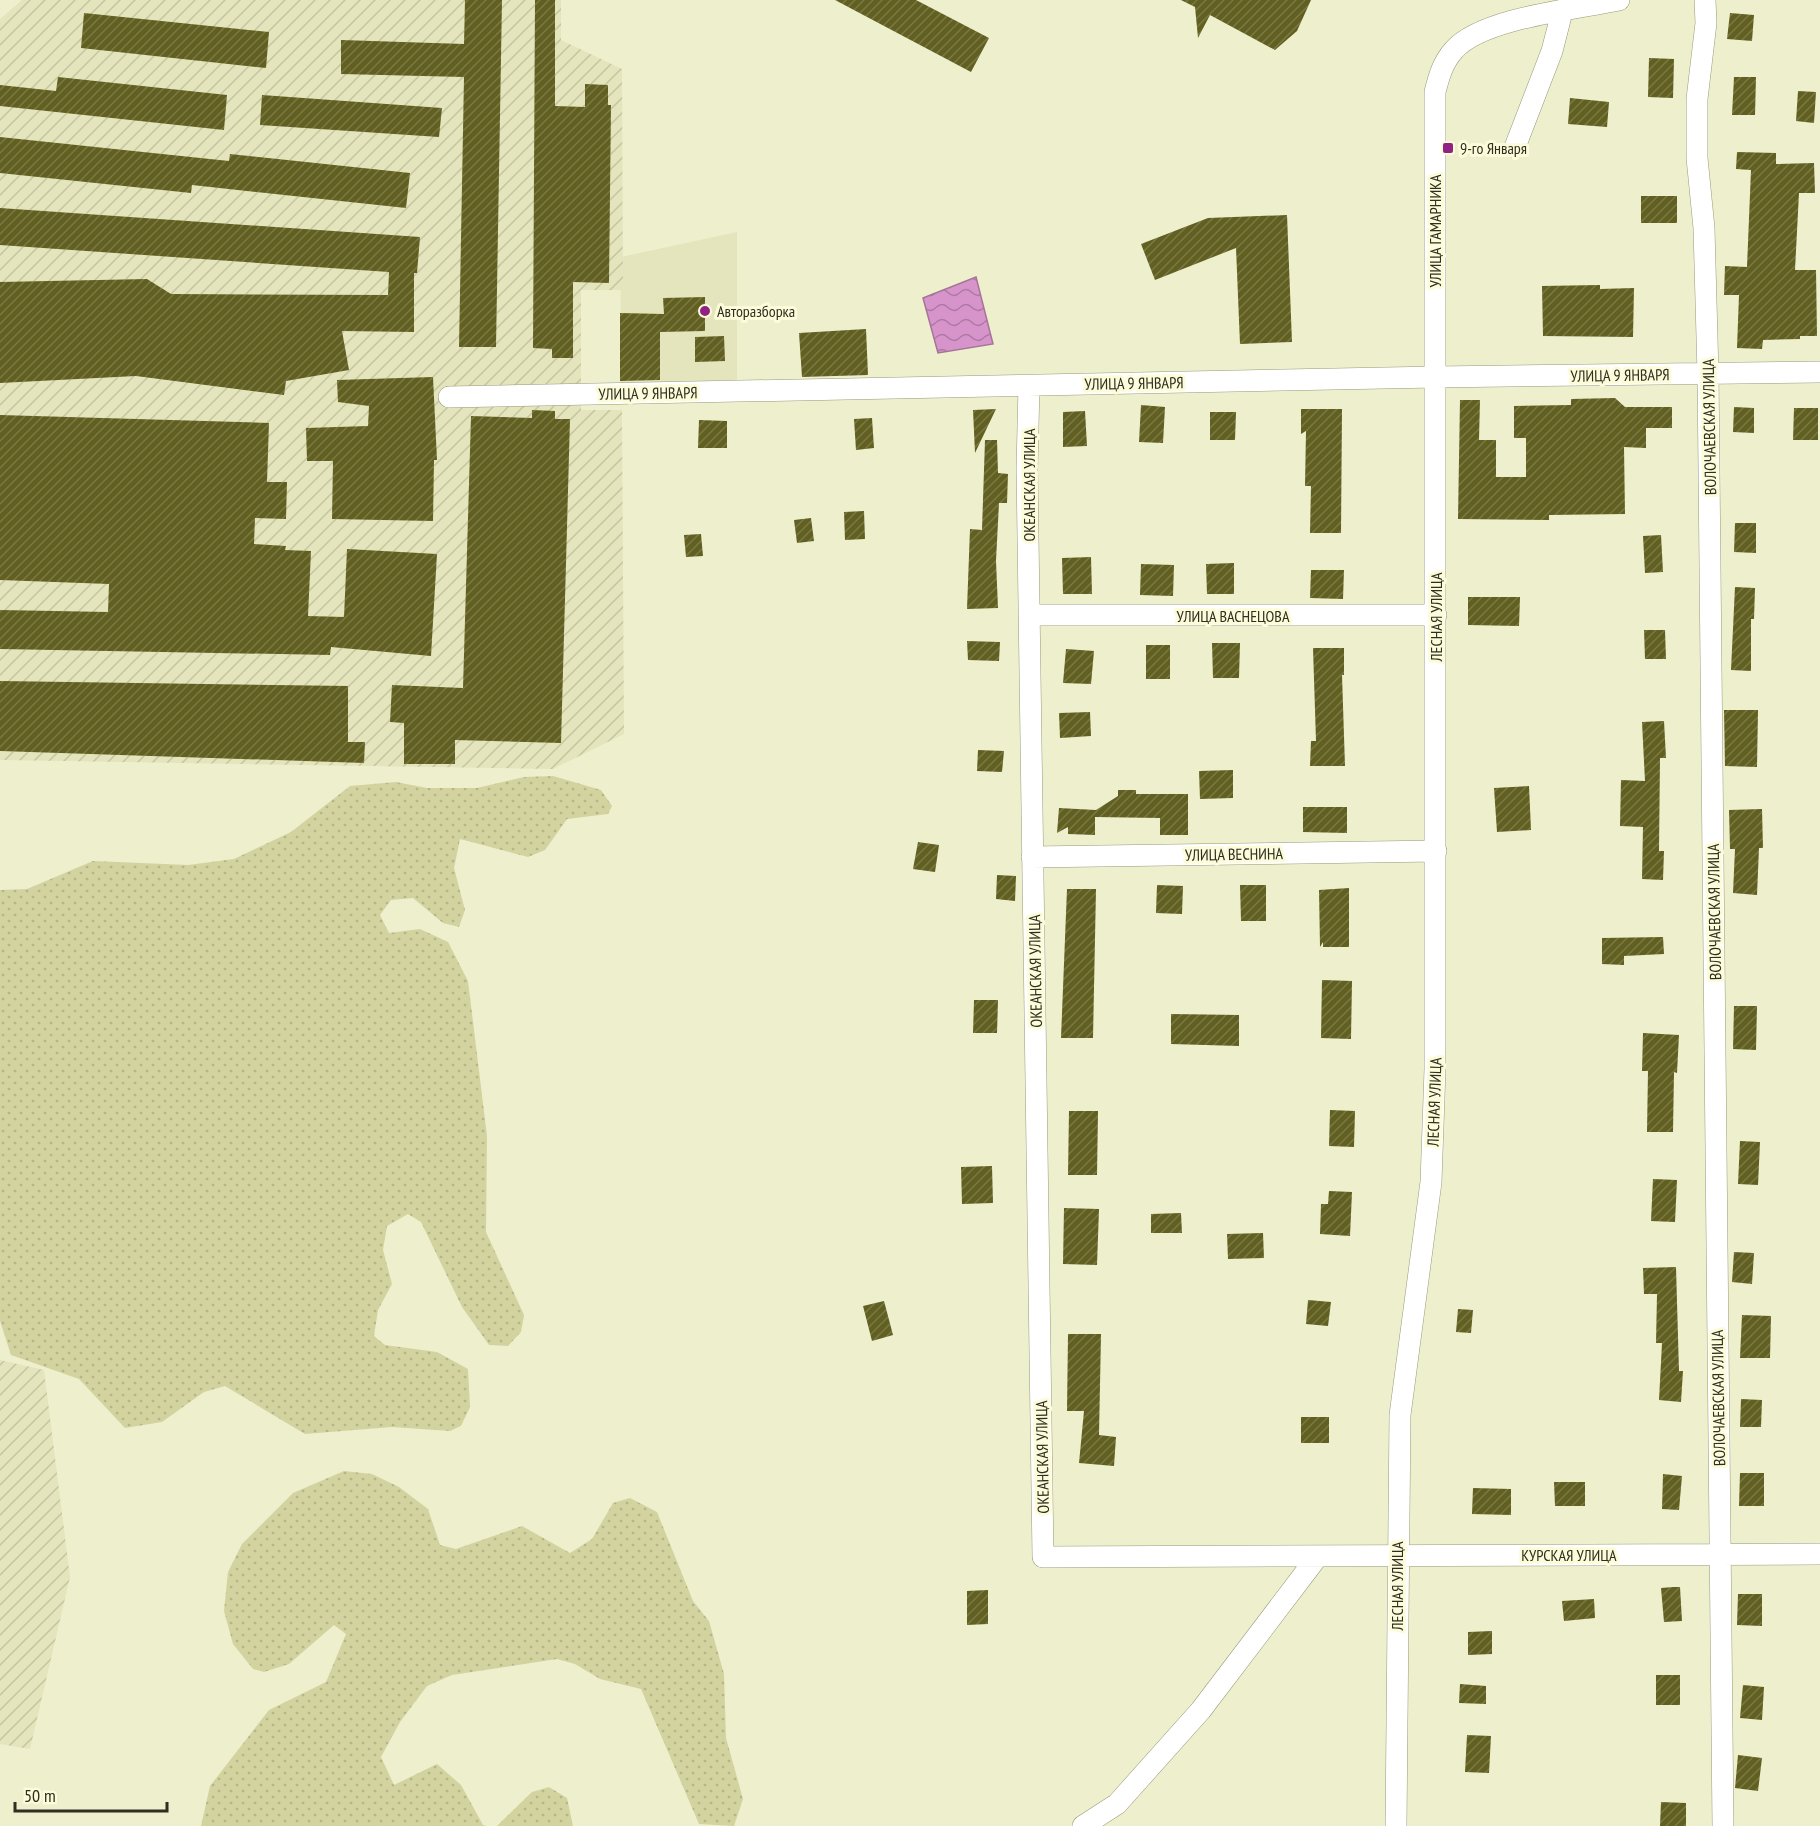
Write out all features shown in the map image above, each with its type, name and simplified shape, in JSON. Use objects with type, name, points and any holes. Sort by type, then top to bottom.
[{"type":"street","name":"УЛИЦА ГАМАРНИКА","points":[[1436,377],[1435,108],[1441,69],[1453,50],[1470,35],[1491,26],[1619,0]]},
{"type":"street","name":"ВОЛОЧАЕВСКАЯ УЛИЦА","points":[[1705,0],[1706,23],[1698,99],[1696,158],[1704,228],[1708,374],[1723,1826]]},
{"type":"street","points":[[1515,147],[1552,51],[1562,12]]},
{"type":"street","name":"УЛИЦА 9 ЯНВАРЯ","points":[[449,397],[1436,377],[1820,372]]},
{"type":"street","name":"ЛЕСНАЯ УЛИЦА","points":[[1396,1826],[1396,1555],[1400,1415],[1431,1182],[1436,851],[1436,377]]},
{"type":"street","name":"ОКЕАНСКАЯ УЛИЦА","points":[[1029,385],[1027,469],[1032,857],[1038,1073],[1043,1557]]},
{"type":"street","name":"УЛИЦА ВАСНЕЦОВА","points":[[1030,615],[1436,615]]},
{"type":"street","name":"УЛИЦА ВЕСНИНА","points":[[1032,857],[1436,851]]},
{"type":"street","name":"КУРСКАЯ УЛИЦА","points":[[1043,1557],[1820,1554]]},
{"type":"street","points":[[1083,1826],[1117,1804],[1201,1710],[1318,1556]]},
{"type":"shaded area","points":[[22,0],[561,0],[561,40],[622,69],[623,290],[581,290],[581,410],[622,410],[624,734],[553,769],[0,760],[0,19]]},
{"type":"shaded area","name":"Авторазборка","points":[[737,232],[737,380],[620,384],[621,257]]},
{"type":"shaded area","points":[[553,776],[601,790],[612,806],[608,814],[567,819],[545,850],[528,857],[460,839],[454,868],[465,910],[459,927],[443,923],[413,898],[391,900],[380,915],[389,933],[420,929],[448,942],[468,981],[487,1136],[486,1232],[524,1315],[521,1332],[508,1346],[489,1345],[462,1307],[421,1222],[408,1214],[387,1226],[383,1250],[392,1284],[378,1310],[374,1336],[385,1345],[437,1352],[468,1369],[470,1407],[461,1426],[450,1431],[392,1427],[305,1434],[225,1386],[204,1392],[162,1422],[125,1428],[79,1379],[11,1355],[0,1321],[0,890],[27,889],[93,861],[188,865],[234,859],[291,832],[350,786],[396,782],[427,788],[477,788],[524,777]]},
{"type":"shaded area","points":[[0,1360],[44,1370],[70,1577],[30,1749],[0,1744]]},
{"type":"shaded area","points":[[344,1471],[372,1474],[399,1487],[428,1509],[440,1545],[456,1549],[522,1526],[570,1553],[592,1539],[613,1503],[630,1498],[657,1512],[693,1601],[709,1621],[724,1674],[726,1738],[743,1799],[734,1826],[699,1824],[641,1689],[600,1679],[575,1664],[557,1659],[452,1675],[427,1686],[400,1722],[381,1757],[394,1785],[437,1764],[461,1785],[483,1825],[487,1826],[201,1826],[210,1786],[269,1710],[326,1682],[346,1634],[334,1625],[289,1664],[264,1672],[253,1669],[233,1644],[224,1611],[228,1572],[242,1544],[293,1493]]},
{"type":"shaded area","points":[[549,1787],[567,1798],[573,1826],[497,1826],[532,1792]]},
{"type":"water","points":[[976,277],[993,344],[938,353],[923,298]]},
{"type":"building","points":[[465,0],[502,0],[496,347],[459,347],[464,77],[341,74],[341,40],[464,44]]},
{"type":"building","points":[[535,0],[555,0],[555,106],[585,107],[585,84],[608,85],[608,105],[611,105],[609,283],[573,282],[573,358],[552,358],[552,349],[533,348]]},
{"type":"building","points":[[835,0],[916,0],[989,38],[971,72]]},
{"type":"building","points":[[1181,0],[1311,0],[1297,31],[1275,50],[1210,15],[1198,38],[1195,7]]},
{"type":"building","points":[[84,13],[269,32],[266,68],[81,48]]},
{"type":"building","points":[[1730,13],[1754,15],[1752,41],[1727,39]]},
{"type":"building","points":[[1649,58],[1674,59],[1673,98],[1648,97]]},
{"type":"building","points":[[58,77],[227,95],[224,130],[0,106],[0,85],[56,91]]},
{"type":"building","points":[[1734,77],[1756,77],[1755,115],[1732,115]]},
{"type":"building","points":[[1798,91],[1816,92],[1814,123],[1796,121]]},
{"type":"building","points":[[262,95],[442,108],[439,137],[260,125]]},
{"type":"building","points":[[1570,98],[1609,102],[1607,127],[1568,124]]},
{"type":"building","points":[[0,137],[229,161],[230,154],[410,173],[406,208],[192,185],[191,193],[0,173]]},
{"type":"building","points":[[1737,152],[1776,153],[1776,164],[1814,163],[1815,193],[1799,193],[1795,270],[1816,270],[1817,336],[1763,340],[1762,349],[1737,348],[1739,295],[1724,295],[1725,266],[1747,267],[1751,170],[1736,169]]},
{"type":"building","points":[[1641,196],[1677,196],[1677,223],[1641,223]]},
{"type":"building","points":[[0,208],[420,237],[417,273],[414,273],[414,332],[342,331],[349,370],[286,381],[284,395],[136,376],[0,383],[0,282],[147,279],[171,294],[388,295],[389,272],[0,245]]},
{"type":"building","points":[[1287,215],[1292,342],[1240,344],[1236,248],[1155,280],[1141,244],[1208,218]]},
{"type":"building","points":[[1600,285],[1600,289],[1634,288],[1633,337],[1543,336],[1542,286]]},
{"type":"building","points":[[705,297],[705,331],[660,332],[660,380],[620,381],[620,313],[664,314],[663,298]]},
{"type":"building","points":[[866,329],[868,375],[802,377],[799,333]]},
{"type":"building","points":[[724,336],[725,361],[695,362],[695,337]]},
{"type":"building","points":[[433,377],[437,460],[434,460],[433,521],[332,519],[333,461],[307,461],[306,428],[368,426],[369,406],[338,402],[337,380]]},
{"type":"building","points":[[1615,398],[1625,407],[1672,407],[1672,428],[1646,428],[1646,448],[1624,447],[1625,514],[1549,515],[1549,520],[1458,519],[1460,400],[1480,400],[1479,440],[1496,440],[1496,477],[1526,477],[1526,438],[1514,438],[1514,406],[1571,405],[1571,399]]},
{"type":"building","points":[[1141,405],[1165,407],[1163,443],[1139,442]]},
{"type":"building","points":[[1734,407],[1754,408],[1754,433],[1733,432]]},
{"type":"building","points":[[1794,408],[1818,408],[1818,440],[1793,440]]},
{"type":"building","points":[[996,409],[975,453],[973,410]]},
{"type":"building","points":[[1301,409],[1342,409],[1341,533],[1310,533],[1311,486],[1305,486],[1306,431],[1301,434]]},
{"type":"building","points":[[532,410],[555,411],[555,419],[570,419],[561,743],[455,740],[455,764],[404,764],[404,723],[390,722],[392,685],[463,688],[471,416],[532,418]]},
{"type":"building","points":[[1085,411],[1087,446],[1063,447],[1063,412]]},
{"type":"building","points":[[1210,412],[1236,412],[1235,440],[1210,440]]},
{"type":"building","points":[[0,415],[269,423],[267,482],[287,482],[286,519],[255,518],[254,544],[286,546],[285,550],[311,551],[308,616],[344,617],[347,549],[437,554],[431,656],[331,647],[330,655],[0,649],[0,610],[108,612],[109,584],[0,580]]},
{"type":"building","points":[[872,418],[874,448],[856,450],[854,419]]},
{"type":"building","points":[[699,420],[727,421],[727,448],[698,448]]},
{"type":"building","points":[[985,440],[997,440],[998,473],[1008,474],[1007,503],[999,503],[996,561],[998,608],[967,609],[970,529],[982,530]]},
{"type":"building","points":[[864,511],[865,539],[845,540],[844,512]]},
{"type":"building","points":[[811,518],[814,541],[797,543],[794,520]]},
{"type":"building","points":[[1735,523],[1756,523],[1756,553],[1734,552]]},
{"type":"building","points":[[701,534],[703,556],[686,557],[684,535]]},
{"type":"building","points":[[1661,535],[1663,572],[1645,573],[1643,536]]},
{"type":"building","points":[[1091,557],[1092,594],[1063,594],[1062,558]]},
{"type":"building","points":[[1234,563],[1234,594],[1207,594],[1206,564]]},
{"type":"building","points":[[1141,564],[1174,565],[1173,596],[1140,595]]},
{"type":"building","points":[[1311,570],[1344,570],[1343,599],[1310,598]]},
{"type":"building","points":[[1735,587],[1755,588],[1754,619],[1751,619],[1751,671],[1731,670]]},
{"type":"building","points":[[1468,597],[1520,597],[1519,626],[1468,625]]},
{"type":"building","points":[[1644,630],[1665,630],[1666,659],[1645,659]]},
{"type":"building","points":[[967,641],[1000,642],[999,661],[968,660]]},
{"type":"building","points":[[1212,643],[1240,643],[1239,678],[1213,678]]},
{"type":"building","points":[[1146,645],[1170,645],[1170,679],[1146,679]]},
{"type":"building","points":[[1313,648],[1344,648],[1344,675],[1342,675],[1345,766],[1310,766],[1311,741],[1316,741]]},
{"type":"building","points":[[1066,649],[1094,651],[1091,684],[1063,683]]},
{"type":"building","points":[[0,681],[348,686],[348,742],[365,742],[364,763],[0,751]]},
{"type":"building","points":[[1724,710],[1758,710],[1757,767],[1725,766]]},
{"type":"building","points":[[1090,712],[1091,736],[1060,738],[1059,713]]},
{"type":"building","points":[[1664,721],[1666,758],[1660,758],[1659,851],[1664,851],[1663,880],[1642,879],[1643,827],[1620,826],[1621,780],[1645,781],[1642,722]]},
{"type":"building","points":[[978,750],[1004,751],[1002,772],[977,771]]},
{"type":"building","points":[[1233,770],[1233,798],[1200,799],[1199,771]]},
{"type":"building","points":[[1529,786],[1531,830],[1497,832],[1494,788]]},
{"type":"building","points":[[1118,790],[1136,790],[1136,794],[1188,794],[1188,835],[1160,835],[1160,818],[1095,817],[1095,835],[1068,834],[1068,827],[1057,833],[1059,808],[1096,810],[1118,796]]},
{"type":"building","points":[[1303,807],[1347,807],[1347,833],[1303,832]]},
{"type":"building","points":[[1762,809],[1763,848],[1759,848],[1757,895],[1733,893],[1735,849],[1730,849],[1729,810]]},
{"type":"building","points":[[918,842],[939,845],[935,872],[913,869]]},
{"type":"building","points":[[997,875],[1016,876],[1015,901],[996,899]]},
{"type":"building","points":[[1157,885],[1183,886],[1182,914],[1156,913]]},
{"type":"building","points":[[1240,885],[1266,885],[1266,921],[1241,921]]},
{"type":"building","points":[[1349,888],[1349,947],[1323,947],[1323,942],[1320,947],[1319,890]]},
{"type":"building","points":[[1067,889],[1096,889],[1093,1038],[1061,1038]]},
{"type":"building","points":[[1663,937],[1664,954],[1624,956],[1624,965],[1602,964],[1602,938]]},
{"type":"building","points":[[1322,980],[1352,981],[1351,1039],[1321,1038]]},
{"type":"building","points":[[974,1000],[998,1000],[997,1033],[973,1033]]},
{"type":"building","points":[[1734,1006],[1757,1006],[1756,1050],[1733,1049]]},
{"type":"building","points":[[1171,1014],[1239,1015],[1239,1046],[1171,1044]]},
{"type":"building","points":[[1643,1033],[1679,1035],[1677,1073],[1674,1072],[1673,1132],[1647,1132],[1648,1071],[1642,1071]]},
{"type":"building","points":[[1330,1110],[1355,1111],[1354,1147],[1329,1146]]},
{"type":"building","points":[[1069,1111],[1098,1111],[1097,1175],[1068,1175]]},
{"type":"building","points":[[1740,1141],[1760,1142],[1758,1185],[1738,1184]]},
{"type":"building","points":[[992,1166],[993,1203],[962,1204],[961,1167]]},
{"type":"building","points":[[1653,1179],[1677,1180],[1675,1222],[1651,1221]]},
{"type":"building","points":[[1329,1191],[1352,1192],[1350,1236],[1320,1234],[1321,1204],[1328,1204]]},
{"type":"building","points":[[1064,1208],[1099,1209],[1097,1265],[1063,1264]]},
{"type":"building","points":[[1181,1213],[1182,1233],[1151,1233],[1151,1214]]},
{"type":"building","points":[[1263,1233],[1264,1258],[1228,1259],[1227,1234]]},
{"type":"building","points":[[1734,1252],[1754,1253],[1752,1284],[1732,1282]]},
{"type":"building","points":[[1676,1267],[1679,1371],[1683,1371],[1681,1402],[1659,1400],[1662,1343],[1656,1343],[1657,1294],[1644,1294],[1643,1268]]},
{"type":"building","points":[[1308,1300],[1331,1302],[1328,1326],[1306,1324]]},
{"type":"building","points":[[884,1301],[893,1335],[872,1341],[863,1306]]},
{"type":"building","points":[[1458,1309],[1473,1310],[1471,1333],[1456,1332]]},
{"type":"building","points":[[1742,1315],[1771,1316],[1770,1358],[1740,1358]]},
{"type":"building","points":[[1068,1334],[1101,1334],[1099,1435],[1116,1437],[1114,1466],[1079,1463],[1084,1411],[1067,1411]]},
{"type":"building","points":[[1741,1399],[1762,1400],[1761,1427],[1740,1427]]},
{"type":"building","points":[[1301,1417],[1329,1417],[1329,1443],[1301,1443]]},
{"type":"building","points":[[1740,1473],[1764,1473],[1764,1506],[1739,1506]]},
{"type":"building","points":[[1663,1474],[1682,1476],[1679,1510],[1662,1509]]},
{"type":"building","points":[[1554,1482],[1585,1482],[1585,1506],[1555,1506]]},
{"type":"building","points":[[1473,1488],[1511,1489],[1511,1515],[1472,1514]]},
{"type":"building","points":[[1680,1587],[1682,1621],[1664,1622],[1661,1588]]},
{"type":"building","points":[[988,1590],[988,1624],[967,1625],[967,1591]]},
{"type":"building","points":[[1738,1594],[1762,1594],[1762,1626],[1737,1625]]},
{"type":"building","points":[[1594,1599],[1595,1618],[1564,1621],[1562,1601]]},
{"type":"building","points":[[1492,1631],[1492,1654],[1468,1655],[1468,1632]]},
{"type":"building","points":[[1656,1675],[1680,1675],[1680,1705],[1656,1705]]},
{"type":"building","points":[[1460,1684],[1486,1686],[1486,1704],[1459,1703]]},
{"type":"building","points":[[1743,1685],[1764,1687],[1762,1720],[1740,1718]]},
{"type":"building","points":[[1467,1735],[1491,1736],[1489,1773],[1465,1772]]},
{"type":"building","points":[[1738,1755],[1762,1758],[1758,1791],[1735,1788]]},
{"type":"building","points":[[1661,1802],[1686,1803],[1686,1826],[1660,1826]]},
{"type":"place","name":"9-го Января","points":[[1448,148]]},
{"type":"place","name":"Авторазборка","points":[[705,311]]}]
